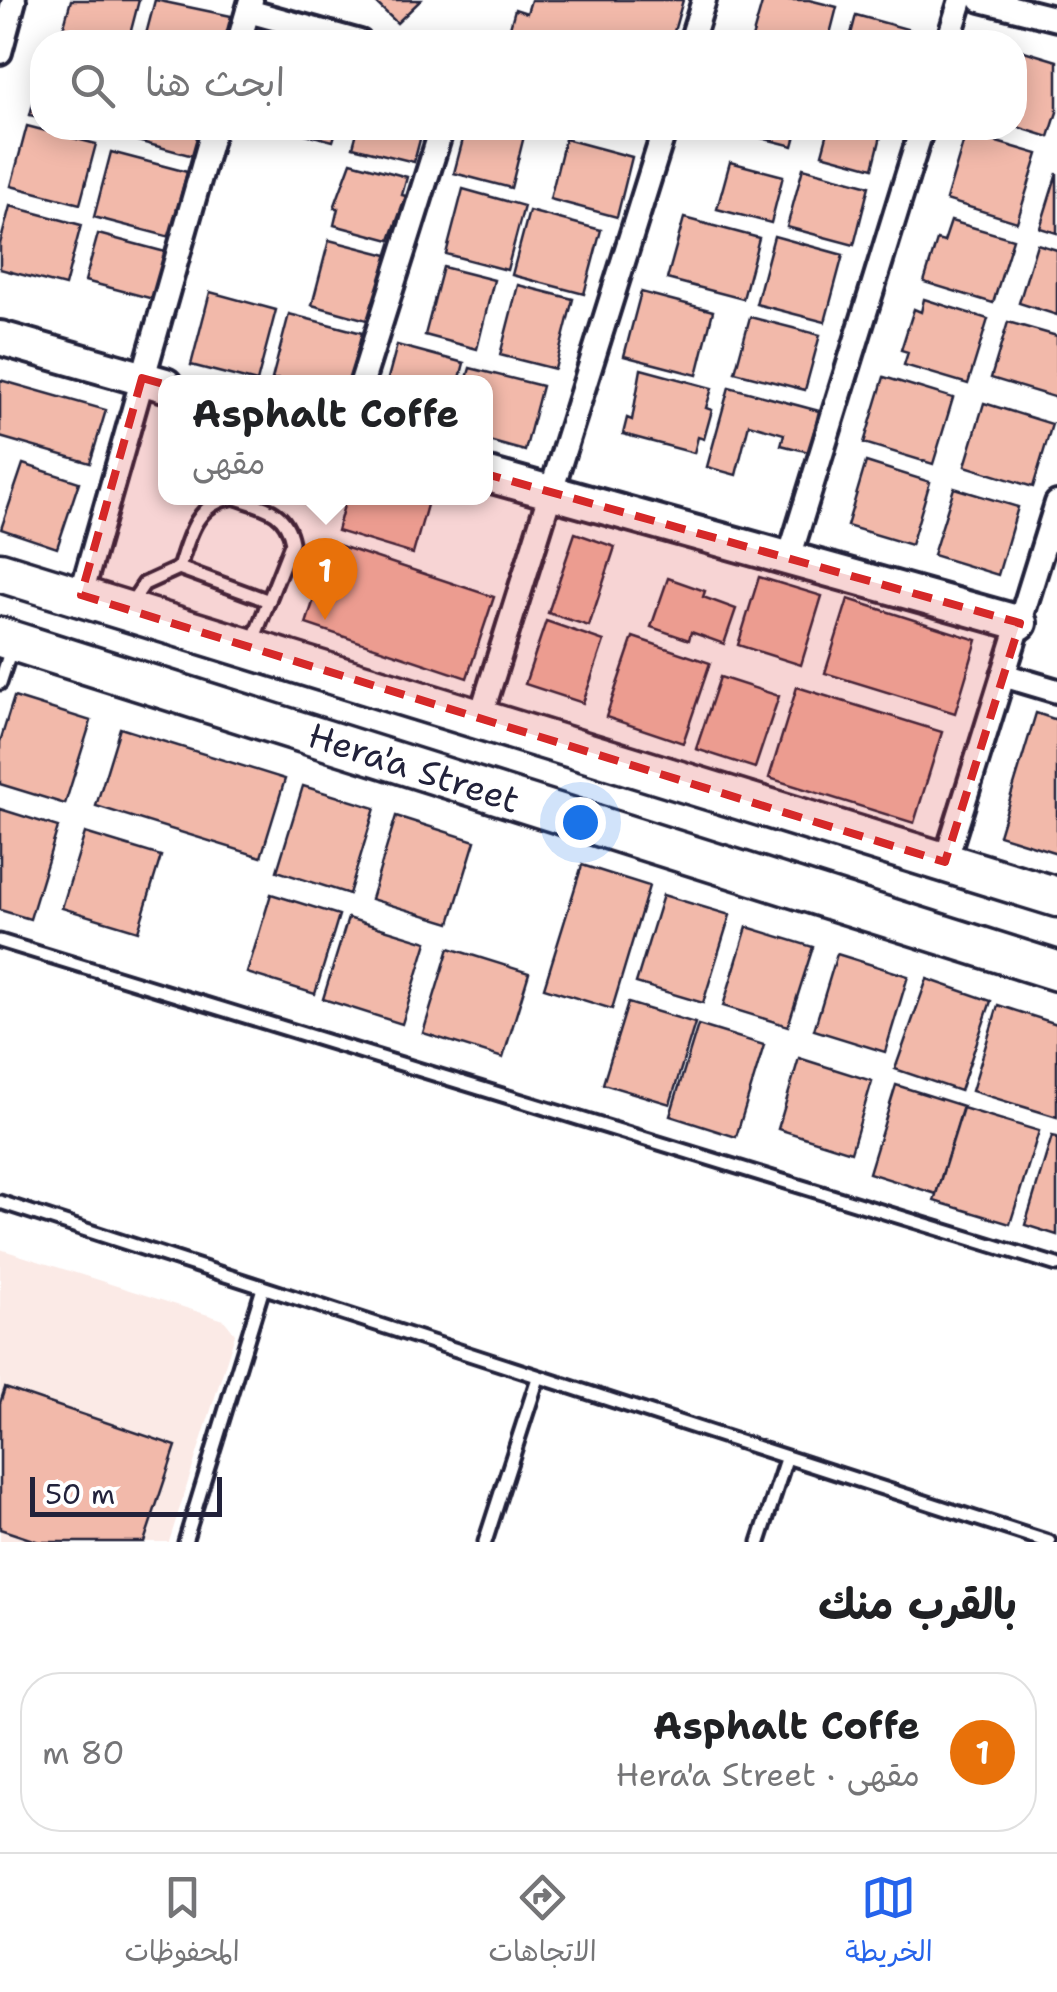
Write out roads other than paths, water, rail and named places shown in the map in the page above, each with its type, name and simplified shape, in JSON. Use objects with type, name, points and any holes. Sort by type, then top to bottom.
[{"type":"main road","name":"Hera'a Street","points":[[0,572],[1057,897]]},
{"type":"main road","name":"Hera'a Street","points":[[7,639],[1057,971]]},
{"type":"street","points":[[0,52],[14,0]]},
{"type":"street","points":[[695,30],[704,0]]},
{"type":"street","points":[[952,30],[961,0]]},
{"type":"street","points":[[982,0],[1057,19]]},
{"type":"street","points":[[242,30],[249,5],[324,30]]},
{"type":"street","points":[[81,594],[154,382],[211,140]]},
{"type":"street","points":[[364,375],[438,140]]},
{"type":"street","points":[[480,718],[659,140]]},
{"type":"street","points":[[790,558],[918,140]]},
{"type":"street","points":[[0,338],[154,382]]},
{"type":"street","points":[[493,476],[1020,623]]},
{"type":"street","points":[[945,862],[1057,504]]},
{"type":"street","points":[[1004,675],[1057,690]]},
{"type":"lane","points":[[127,609],[144,584],[179,568],[202,511],[210,505]]},
{"type":"lane","points":[[250,647],[292,542],[288,526],[278,512],[256,505]]},
{"type":"lane","points":[[179,568],[269,601]]},
{"type":"lane","points":[[0,683],[7,639]]},
{"type":"lane","points":[[0,941],[1057,1265]]},
{"type":"lane","points":[[0,1202],[1049,1542]]},
{"type":"lane","points":[[185,1542],[264,1288]]},
{"type":"lane","points":[[485,1542],[538,1378]]},
{"type":"lane","points":[[759,1542],[786,1459]]},
{"type":"place","name":"Asphalt Coffe","points":[[325,620]]}]
